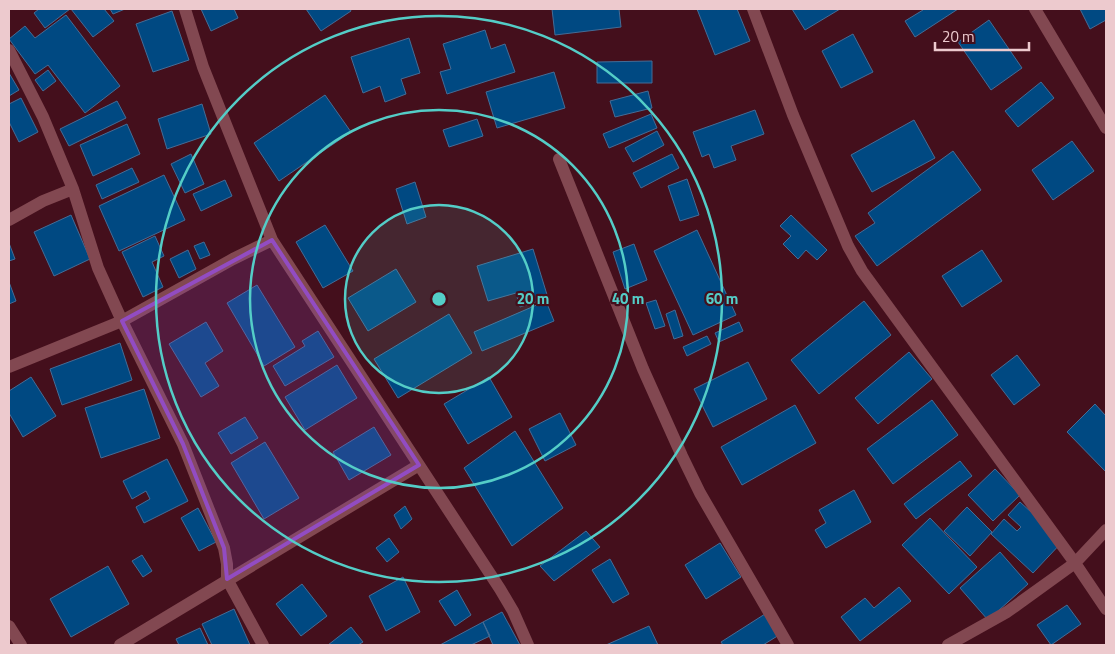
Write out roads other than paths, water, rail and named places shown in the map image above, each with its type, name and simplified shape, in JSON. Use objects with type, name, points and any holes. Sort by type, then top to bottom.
[{"type":"street","points":[[185,9],[203,67],[272,240],[500,588],[513,611],[528,645]]},
{"type":"street","points":[[752,9],[840,228],[862,271],[1075,563],[1106,609]]},
{"type":"street","points":[[1035,9],[1106,128]]},
{"type":"street","points":[[9,50],[43,118],[74,190],[98,268],[122,322],[183,444],[224,548],[228,580],[263,645]]},
{"type":"street","points":[[559,159],[644,369],[686,463],[704,501],[788,645]]},
{"type":"street","points":[[9,220],[43,201],[74,190]]},
{"type":"street","points":[[9,367],[122,322],[233,259],[272,240]]},
{"type":"street","points":[[120,645],[419,465]]},
{"type":"street","points":[[948,645],[1007,612],[1075,563],[1106,530]]},
{"type":"street","points":[[9,626],[21,645]]}]
